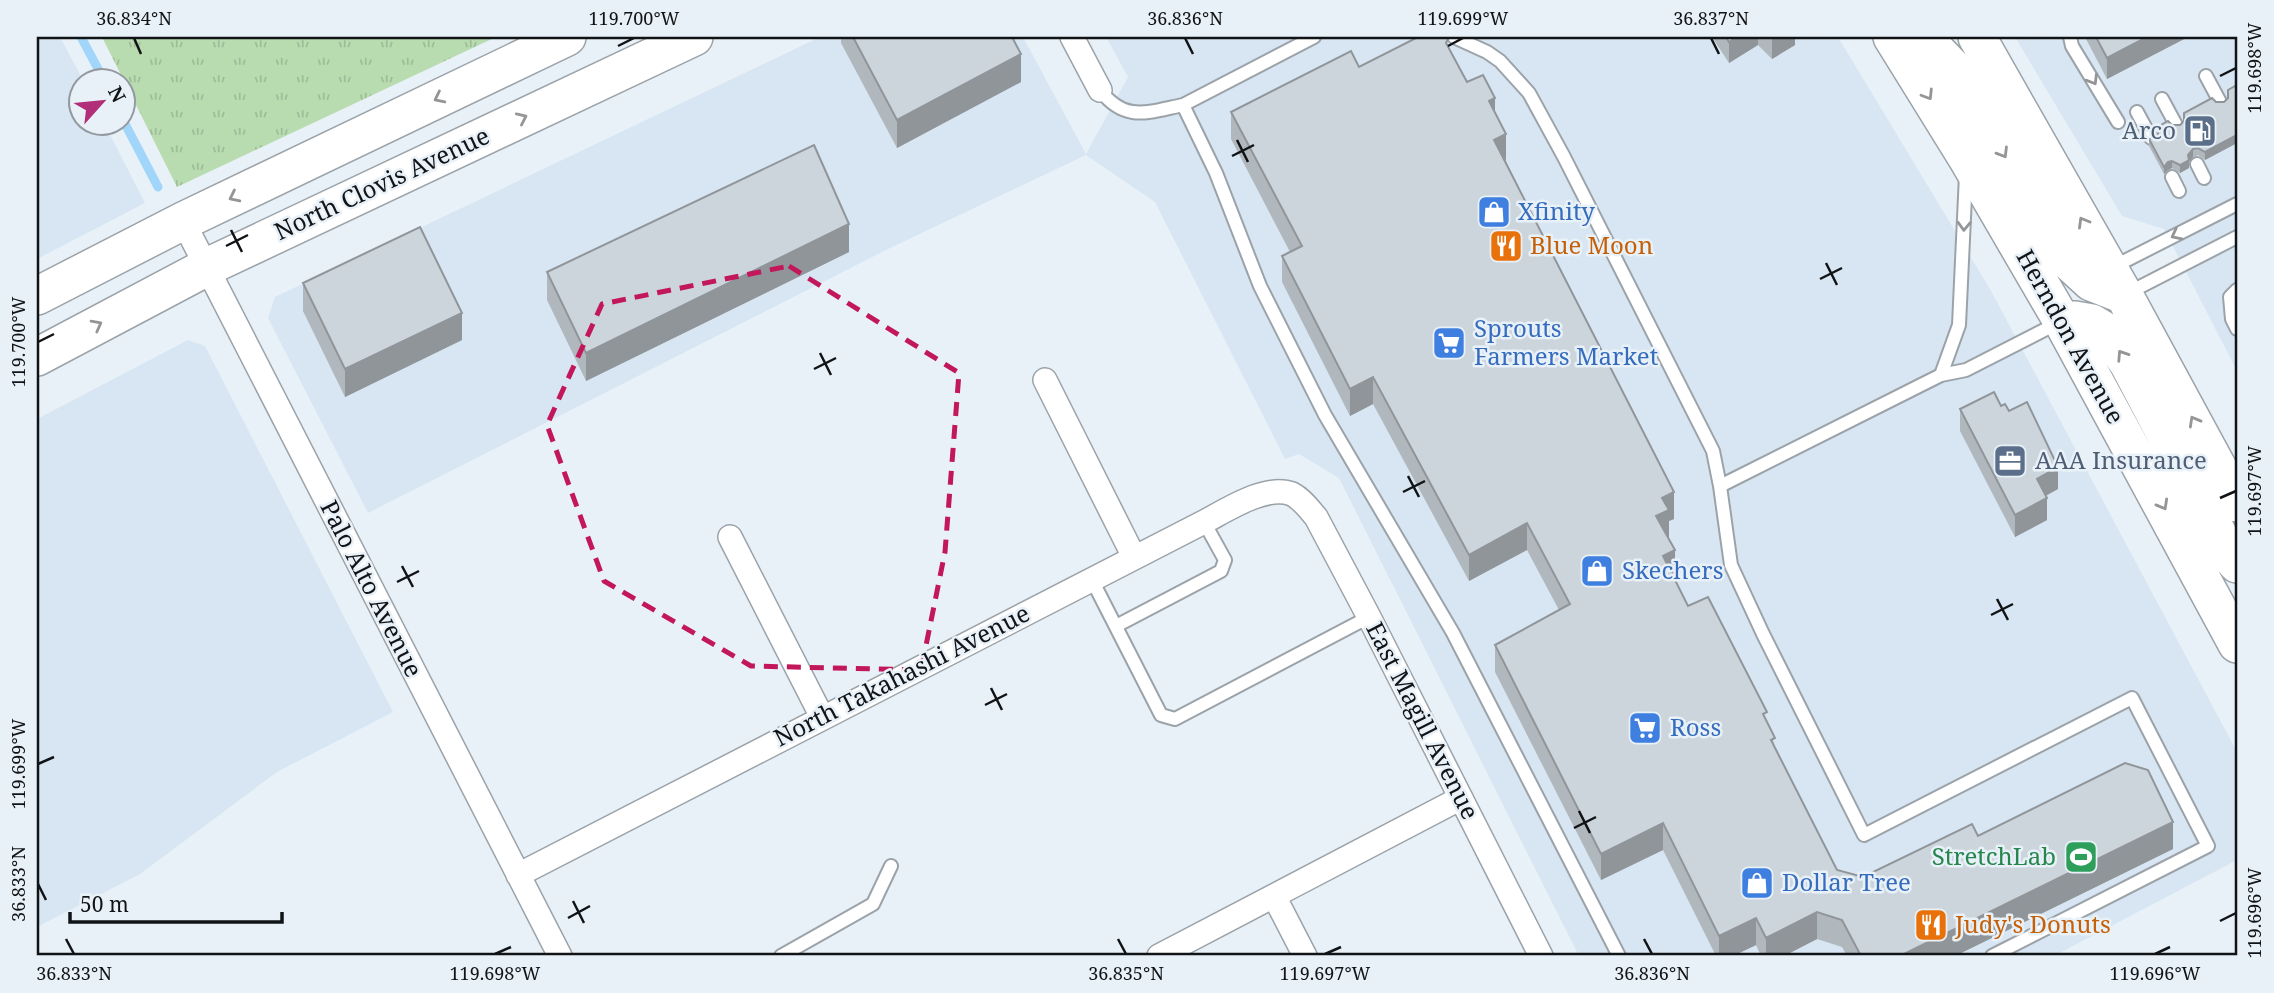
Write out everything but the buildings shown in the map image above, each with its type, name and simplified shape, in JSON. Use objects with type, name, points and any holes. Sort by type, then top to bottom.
[{"type":"main road","points":[[37,296],[183,221],[567,37]]},
{"type":"main road","name":"North Clovis Avenue","points":[[37,357],[207,267],[694,37]]},
{"type":"main road","name":"Herndon Avenue","points":[[1892,37],[2062,321],[2237,644]]},
{"type":"main road","points":[[1923,37],[1953,68],[2066,259],[2091,282],[2117,282]]},
{"type":"main road","points":[[1977,37],[2117,282],[2237,503]]},
{"type":"main road","points":[[2062,321],[2092,323],[2106,332],[2128,363],[2229,555],[2237,564]]},
{"type":"street","points":[[1072,37],[1100,90]]},
{"type":"street","name":"Palo Alto Avenue","points":[[183,221],[560,956]]},
{"type":"street","points":[[1045,380],[1134,557]]},
{"type":"street","name":"North Takahashi Avenue","points":[[517,875],[1259,494],[1291,494]]},
{"type":"street","name":"East Magill Avenue","points":[[1291,494],[1305,504],[1316,517],[1541,956]]},
{"type":"street","points":[[730,537],[822,717]]},
{"type":"street","points":[[1159,956],[1461,798]]},
{"type":"street","points":[[1274,896],[1305,956]]},
{"type":"lane","points":[[1100,90],[1116,108],[1129,113],[1143,113],[1183,104],[1314,37]]},
{"type":"lane","points":[[1454,37],[1500,61],[1529,93],[1564,157],[1713,451],[1731,565],[1864,835],[2132,698],[2208,846],[1992,956]]},
{"type":"lane","points":[[2070,37],[2073,47],[2118,122]]},
{"type":"lane","points":[[2206,76],[2220,102]]},
{"type":"lane","points":[[2162,99],[2176,125]]},
{"type":"lane","points":[[1183,104],[1216,173],[1260,286],[1325,415],[1453,633],[1619,956]]},
{"type":"lane","points":[[2137,112],[2151,138]]},
{"type":"lane","points":[[1941,375],[1959,325],[1966,158]]},
{"type":"lane","points":[[2197,164],[2204,178]]},
{"type":"lane","points":[[2172,177],[2179,191]]},
{"type":"lane","points":[[2117,282],[2237,204]]},
{"type":"lane","points":[[2117,282],[2237,237]]},
{"type":"lane","points":[[2237,290],[2230,298],[2232,319],[2237,330]]},
{"type":"lane","points":[[1720,486],[1941,375],[1966,370],[2062,321]]},
{"type":"lane","points":[[1116,626],[1221,571],[1225,560],[1204,522]]},
{"type":"lane","points":[[1092,579],[1161,715],[1175,719],[1369,617]]},
{"type":"lane","points":[[781,956],[873,904],[891,866]]},
{"type":"highlighted area","points":[[789,266],[959,373],[945,552],[921,670],[751,666],[604,581],[547,425],[602,304]]},
{"type":"shaded area","points":[[37,37],[60,37],[76,66],[66,66],[66,136],[111,136],[145,203],[37,259]]},
{"type":"shaded area","points":[[820,37],[1023,37],[1086,154],[1128,77],[1106,37],[1838,37],[1990,289],[2237,752],[2237,860],[2054,956],[1579,956],[1339,478],[1299,454],[1285,459],[1155,202],[1086,155],[888,249],[368,513],[268,318],[275,297]]},
{"type":"shaded area","points":[[2015,37],[2237,37],[2237,371],[2164,229],[2122,216]]},
{"type":"shaded area","points":[[188,340],[205,346],[393,712],[277,772],[140,874],[37,927],[37,419]]},
{"type":"green space","points":[[102,37],[496,37],[177,187],[136,105],[136,66],[116,66]]},
{"type":"waterway","points":[[81,37],[97,66]]},
{"type":"waterway","points":[[131,136],[158,187]]},
{"type":"place","name":"Arco","points":[[2200,131]]},
{"type":"place","name":"Xfinity","points":[[1494,212]]},
{"type":"place","name":"Blue Moon","points":[[1506,246]]},
{"type":"place","name":"Sprouts Farmers Market","points":[[1449,343]]},
{"type":"place","name":"AAA Insurance","points":[[2010,461]]},
{"type":"place","name":"Skechers","points":[[1597,571]]},
{"type":"place","name":"Ross","points":[[1645,728]]},
{"type":"place","name":"StretchLab","points":[[2081,857]]},
{"type":"place","name":"Dollar Tree","points":[[1757,883]]},
{"type":"place","name":"Judy's Donuts","points":[[1931,925]]}]
